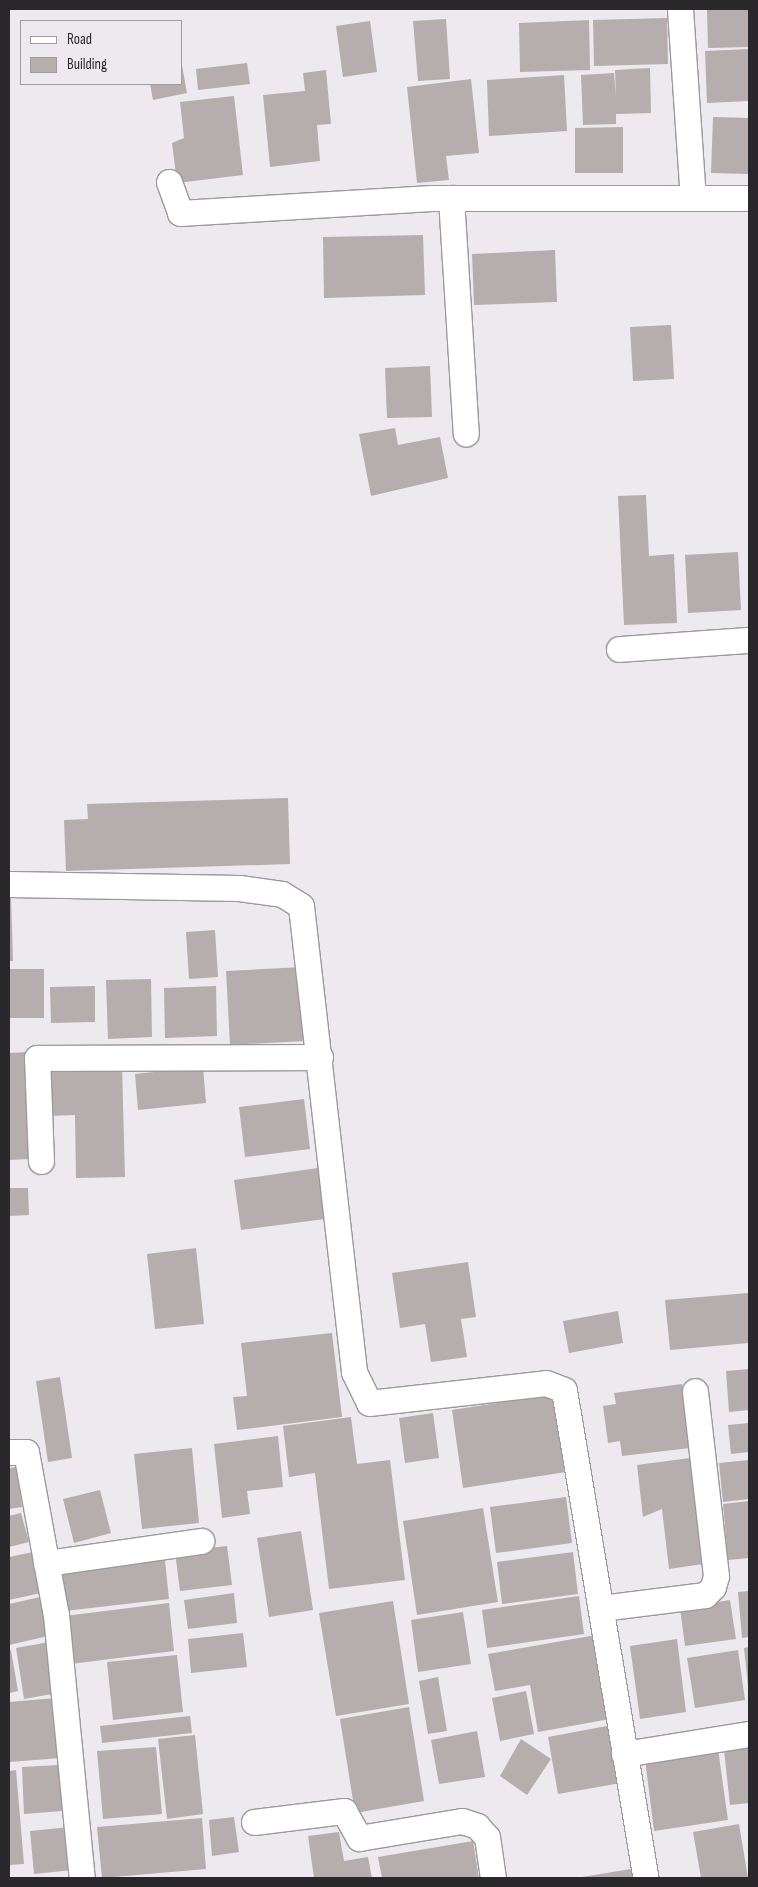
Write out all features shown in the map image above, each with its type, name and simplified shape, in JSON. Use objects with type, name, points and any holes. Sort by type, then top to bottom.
[{"type":"street","points":[[680,9],[693,198]]},
{"type":"street","points":[[169,182],[180,213],[451,198],[749,198]]},
{"type":"street","points":[[451,198],[466,434]]},
{"type":"street","points":[[619,649],[749,640]]},
{"type":"street","points":[[9,884],[239,888],[282,894],[301,906],[320,1057],[354,1372],[369,1403],[546,1383],[564,1390],[646,1878]]},
{"type":"street","points":[[41,1161],[37,1058],[320,1057]]},
{"type":"street","points":[[601,1608],[705,1595],[713,1588],[716,1576],[695,1391]]},
{"type":"street","points":[[9,1452],[26,1452],[46,1563],[82,1878]]},
{"type":"street","points":[[46,1563],[201,1541]]},
{"type":"street","points":[[624,1754],[749,1734]]},
{"type":"street","points":[[254,1822],[344,1811],[359,1838],[462,1821],[477,1826],[487,1837],[493,1878]]},
{"type":"building","points":[[707,9],[749,9],[749,47],[708,48]]},
{"type":"building","points":[[667,18],[668,64],[594,66],[593,20]]},
{"type":"building","points":[[446,19],[450,79],[418,81],[413,21]]},
{"type":"building","points":[[589,20],[590,70],[520,72],[519,23]]},
{"type":"building","points":[[370,21],[377,72],[343,77],[336,26]]},
{"type":"building","points":[[749,49],[749,101],[707,103],[705,51]]},
{"type":"building","points":[[247,63],[250,84],[198,90],[196,69]]},
{"type":"building","points":[[182,65],[187,93],[153,100],[150,85],[182,85]]},
{"type":"building","points":[[650,68],[651,113],[616,114],[616,124],[583,125],[581,75],[614,73],[616,97],[615,70]]},
{"type":"building","points":[[326,70],[331,124],[317,125],[320,161],[270,167],[263,95],[305,91],[303,73]]},
{"type":"building","points":[[564,75],[567,131],[489,136],[487,80]]},
{"type":"building","points":[[471,79],[479,153],[446,156],[449,180],[417,183],[407,87]]},
{"type":"building","points":[[234,96],[243,175],[177,183],[172,143],[184,138],[180,102]]},
{"type":"building","points":[[713,117],[749,118],[749,174],[711,173]]},
{"type":"building","points":[[623,127],[623,173],[575,173],[575,128]]},
{"type":"building","points":[[423,235],[425,295],[324,298],[323,237]]},
{"type":"building","points":[[555,250],[557,302],[474,305],[472,254]]},
{"type":"building","points":[[671,325],[674,379],[633,381],[630,327]]},
{"type":"building","points":[[430,366],[432,417],[387,418],[385,368]]},
{"type":"building","points":[[395,428],[398,445],[440,437],[448,478],[371,496],[359,434]]},
{"type":"building","points":[[646,495],[649,556],[674,554],[677,623],[624,625],[618,496]]},
{"type":"building","points":[[738,552],[741,610],[688,613],[685,555]]},
{"type":"building","points":[[288,798],[290,864],[66,871],[64,820],[88,819],[87,804]]},
{"type":"building","points":[[9,895],[11,895],[13,961],[9,961]]},
{"type":"building","points":[[215,930],[218,977],[189,979],[186,932]]},
{"type":"building","points":[[302,967],[305,1041],[230,1045],[226,971]]},
{"type":"building","points":[[9,969],[44,969],[44,1018],[9,1018]]},
{"type":"building","points":[[151,979],[152,1037],[108,1039],[106,980]]},
{"type":"building","points":[[95,986],[95,1022],[51,1023],[50,987]]},
{"type":"building","points":[[216,986],[217,1036],[165,1038],[164,988]]},
{"type":"building","points":[[26,1052],[30,1159],[9,1160],[9,1053]]},
{"type":"building","points":[[122,1066],[125,1177],[76,1178],[75,1115],[51,1116],[50,1067]]},
{"type":"building","points":[[203,1067],[206,1103],[138,1110],[135,1074]]},
{"type":"building","points":[[304,1099],[310,1149],[245,1157],[239,1107]]},
{"type":"building","points":[[318,1168],[325,1219],[241,1230],[234,1180]]},
{"type":"building","points":[[9,1188],[28,1188],[29,1215],[9,1216]]},
{"type":"building","points":[[196,1248],[204,1324],[155,1329],[147,1254]]},
{"type":"building","points":[[468,1262],[476,1317],[461,1319],[467,1357],[431,1362],[425,1324],[400,1328],[392,1273]]},
{"type":"building","points":[[748,1293],[749,1343],[670,1350],[665,1300]]},
{"type":"building","points":[[618,1311],[623,1343],[569,1353],[563,1321]]},
{"type":"building","points":[[332,1333],[342,1417],[237,1430],[233,1397],[247,1396],[241,1343]]},
{"type":"building","points":[[749,1369],[749,1410],[729,1412],[726,1371]]},
{"type":"building","points":[[60,1377],[72,1458],[48,1462],[36,1381]]},
{"type":"building","points":[[682,1384],[690,1448],[622,1456],[620,1441],[608,1443],[603,1406],[616,1404],[614,1393]]},
{"type":"building","points":[[555,1394],[566,1472],[463,1488],[452,1410]]},
{"type":"building","points":[[433,1413],[439,1458],[405,1463],[399,1418]]},
{"type":"building","points":[[351,1417],[357,1464],[390,1460],[405,1580],[329,1589],[315,1473],[289,1477],[283,1426]]},
{"type":"building","points":[[749,1423],[749,1452],[731,1454],[728,1425]]},
{"type":"building","points":[[278,1436],[283,1487],[247,1491],[250,1514],[222,1518],[214,1444]]},
{"type":"building","points":[[192,1448],[199,1523],[142,1529],[134,1454]]},
{"type":"building","points":[[690,1458],[703,1564],[669,1569],[662,1509],[643,1517],[637,1465]]},
{"type":"building","points":[[749,1460],[749,1499],[723,1502],[719,1463]]},
{"type":"building","points":[[17,1467],[22,1507],[9,1509],[9,1468]]},
{"type":"building","points":[[100,1490],[111,1533],[74,1543],[63,1499]]},
{"type":"building","points":[[566,1497],[572,1543],[496,1553],[490,1507]]},
{"type":"building","points":[[749,1501],[749,1558],[728,1560],[723,1504]]},
{"type":"building","points":[[483,1508],[498,1602],[417,1615],[403,1521]]},
{"type":"building","points":[[21,1513],[29,1542],[9,1547],[9,1516]]},
{"type":"building","points":[[301,1531],[313,1610],[269,1617],[257,1538]]},
{"type":"building","points":[[227,1546],[232,1585],[180,1591],[175,1552]]},
{"type":"building","points":[[164,1551],[169,1599],[65,1611],[60,1562]]},
{"type":"building","points":[[33,1552],[41,1593],[9,1600],[9,1557]]},
{"type":"building","points":[[573,1552],[578,1594],[502,1604],[497,1562]]},
{"type":"building","points":[[749,1591],[749,1637],[742,1638],[738,1592]]},
{"type":"building","points":[[234,1593],[237,1623],[188,1629],[184,1600]]},
{"type":"building","points":[[579,1596],[584,1634],[487,1648],[482,1610]]},
{"type":"building","points":[[40,1597],[48,1636],[9,1645],[9,1604]]},
{"type":"building","points":[[730,1600],[736,1639],[685,1646],[680,1608]]},
{"type":"building","points":[[393,1601],[409,1704],[336,1716],[319,1613]]},
{"type":"building","points":[[169,1603],[174,1651],[71,1664],[65,1616]]},
{"type":"building","points":[[463,1612],[471,1664],[418,1672],[411,1620]]},
{"type":"building","points":[[243,1633],[247,1667],[191,1673],[188,1639]]},
{"type":"building","points":[[596,1635],[610,1719],[538,1732],[530,1685],[495,1691],[488,1654]]},
{"type":"building","points":[[677,1639],[686,1712],[640,1719],[630,1646]]},
{"type":"building","points":[[49,1642],[58,1693],[24,1699],[16,1648]]},
{"type":"building","points":[[749,1647],[749,1686],[748,1686],[744,1648]]},
{"type":"building","points":[[11,1650],[18,1691],[9,1693],[9,1651]]},
{"type":"building","points":[[738,1650],[745,1700],[695,1708],[687,1658]]},
{"type":"building","points":[[177,1655],[183,1712],[113,1720],[107,1662]]},
{"type":"building","points":[[438,1677],[447,1731],[428,1734],[419,1681]]},
{"type":"building","points":[[526,1691],[534,1734],[500,1741],[492,1698]]},
{"type":"building","points":[[56,1698],[61,1758],[9,1762],[9,1702]]},
{"type":"building","points":[[409,1707],[424,1801],[355,1813],[340,1719]]},
{"type":"building","points":[[190,1716],[192,1733],[102,1743],[100,1726]]},
{"type":"building","points":[[612,1725],[621,1783],[558,1794],[548,1737]]},
{"type":"building","points":[[477,1731],[485,1777],[439,1784],[431,1740]]},
{"type":"building","points":[[195,1735],[203,1814],[167,1819],[158,1739]]},
{"type":"building","points":[[521,1739],[551,1759],[527,1795],[500,1776]]},
{"type":"building","points":[[156,1747],[162,1814],[103,1819],[97,1751]]},
{"type":"building","points":[[749,1747],[749,1803],[730,1805],[724,1750]]},
{"type":"building","points":[[718,1749],[728,1820],[654,1831],[645,1759]]},
{"type":"building","points":[[59,1765],[62,1811],[24,1814],[22,1767]]},
{"type":"building","points":[[16,1770],[24,1864],[9,1865],[9,1771]]},
{"type":"building","points":[[234,1817],[239,1852],[212,1856],[209,1820]]},
{"type":"building","points":[[202,1818],[206,1869],[102,1878],[97,1827]]},
{"type":"building","points":[[739,1824],[748,1878],[701,1878],[693,1832]]},
{"type":"building","points":[[70,1827],[73,1870],[34,1874],[30,1831]]},
{"type":"building","points":[[339,1832],[344,1861],[368,1857],[372,1878],[314,1878],[308,1836]]},
{"type":"building","points":[[473,1841],[479,1878],[382,1878],[378,1857]]},
{"type":"building","points":[[637,1868],[639,1878],[582,1878],[582,1877]]}]
